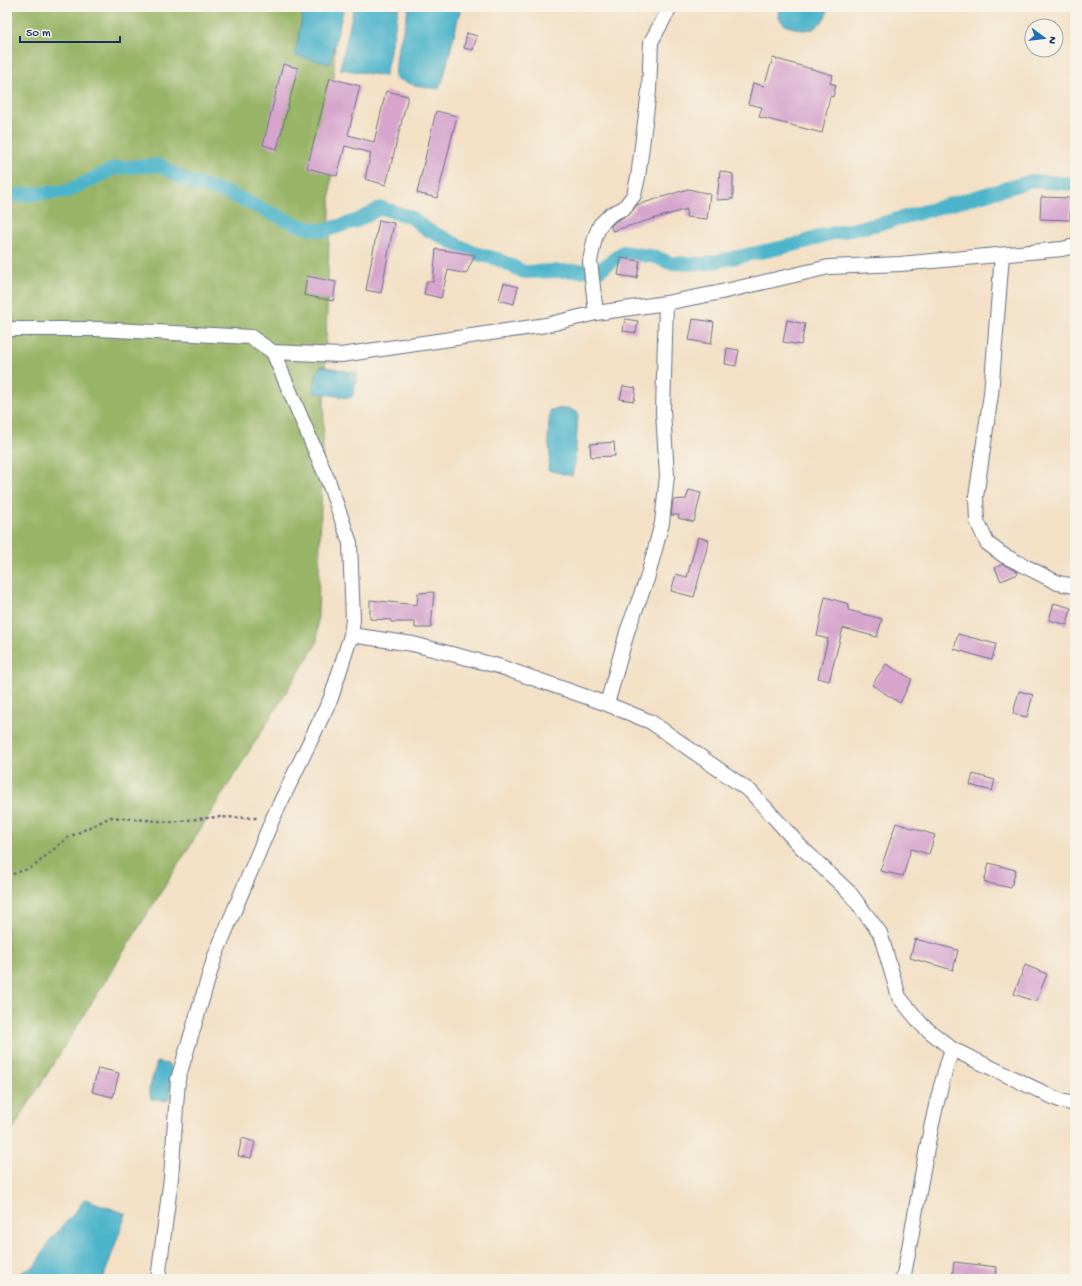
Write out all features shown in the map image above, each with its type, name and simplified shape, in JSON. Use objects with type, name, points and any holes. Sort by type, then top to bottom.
[{"type":"street","points":[[596,313],[590,261],[595,237],[600,225],[611,214],[624,208],[634,195],[638,177],[649,91],[651,42],[670,7]]},
{"type":"street","points":[[7,329],[97,329],[251,337],[273,352],[341,355],[546,325],[596,313],[666,303],[829,267],[900,264],[1062,249],[1075,246]]},
{"type":"street","points":[[1002,255],[991,394],[976,496],[977,522],[987,543],[1003,555],[1058,583],[1075,586]]},
{"type":"street","points":[[607,704],[628,629],[647,579],[662,523],[667,476],[663,411],[666,303]]},
{"type":"street","points":[[158,1279],[171,1178],[178,1079],[215,956],[273,818],[331,698],[351,635],[354,620],[350,543],[329,483],[273,352]]},
{"type":"street","points":[[351,635],[412,644],[498,666],[607,704],[652,722],[750,792],[801,847],[849,892],[880,933],[899,998],[922,1025],[952,1049],[1062,1101],[1075,1104]]},
{"type":"street","points":[[903,1279],[914,1227],[925,1152],[942,1080],[952,1049]]},
{"type":"path","points":[[7,876],[33,867],[67,838],[111,816],[170,822],[216,817],[273,818]]},
{"type":"green space","points":[[7,7],[336,7],[317,643],[7,1138]]},
{"type":"water","points":[[304,7],[344,7],[330,64],[295,55]]},
{"type":"water","points":[[354,7],[399,7],[385,76],[340,69]]},
{"type":"water","points":[[409,7],[461,7],[443,80],[438,89],[414,85],[395,78],[397,54]]},
{"type":"water","points":[[779,7],[829,8],[824,20],[813,29],[803,30],[786,26],[778,17]]},
{"type":"water","points":[[321,366],[357,373],[353,396],[349,398],[313,392],[317,371]]},
{"type":"water","points":[[567,408],[578,413],[575,462],[572,476],[548,470],[550,456],[548,437],[550,410]]},
{"type":"water","points":[[157,1062],[168,1064],[171,1067],[170,1096],[167,1101],[151,1099],[149,1090]]},
{"type":"water","points":[[85,1199],[126,1214],[103,1279],[7,1279],[35,1266],[50,1240]]},
{"type":"building","points":[[467,33],[477,36],[473,50],[464,48]]},
{"type":"building","points":[[773,58],[833,75],[830,83],[836,85],[833,97],[830,96],[822,133],[759,117],[762,107],[748,104],[753,83],[764,86]]},
{"type":"building","points":[[283,64],[298,68],[277,149],[263,145]]},
{"type":"building","points":[[330,78],[360,86],[348,135],[374,142],[386,91],[408,96],[386,185],[365,179],[371,153],[345,146],[337,176],[307,168]]},
{"type":"building","points":[[436,111],[457,116],[437,198],[417,193]]},
{"type":"building","points":[[720,171],[733,174],[733,199],[717,200]]},
{"type":"building","points":[[688,189],[710,194],[707,219],[686,217],[687,209],[612,231],[611,226],[616,221],[630,214],[637,205]]},
{"type":"building","points":[[1041,197],[1071,198],[1070,220],[1040,219]]},
{"type":"building","points":[[379,220],[394,223],[381,293],[366,290]]},
{"type":"building","points":[[436,249],[475,255],[466,274],[448,270],[441,298],[424,294],[427,281],[433,282]]},
{"type":"building","points":[[621,258],[640,261],[637,278],[618,275]]},
{"type":"building","points":[[307,276],[336,282],[333,301],[304,295]]},
{"type":"building","points":[[504,283],[518,287],[514,304],[499,300]]},
{"type":"building","points":[[625,319],[638,321],[636,333],[623,331]]},
{"type":"building","points":[[693,319],[714,322],[711,344],[689,340]]},
{"type":"building","points":[[787,320],[805,324],[801,345],[783,342]]},
{"type":"building","points":[[727,348],[739,350],[736,366],[725,364]]},
{"type":"building","points":[[623,386],[636,388],[634,401],[620,399]]},
{"type":"building","points":[[614,442],[615,456],[591,457],[590,444]]},
{"type":"building","points":[[689,490],[701,493],[694,522],[678,518],[679,515],[671,515],[673,500],[686,499]]},
{"type":"building","points":[[698,537],[709,540],[694,597],[671,591],[676,574],[687,577]]},
{"type":"building","points":[[1003,564],[1018,574],[1001,581],[995,568]]},
{"type":"building","points":[[434,592],[431,628],[415,628],[415,622],[391,622],[391,620],[370,619],[370,600],[417,605],[418,593]]},
{"type":"building","points":[[825,597],[849,604],[848,610],[882,619],[877,637],[843,628],[829,681],[818,678],[828,639],[817,636]]},
{"type":"building","points":[[1054,603],[1071,608],[1067,625],[1049,620]]},
{"type":"building","points":[[958,634],[996,644],[992,660],[954,649]]},
{"type":"building","points":[[886,664],[912,679],[900,703],[872,685]]},
{"type":"building","points":[[1019,691],[1033,695],[1027,717],[1013,714]]},
{"type":"building","points":[[973,774],[995,780],[992,791],[970,785]]},
{"type":"building","points":[[896,823],[935,835],[929,854],[911,849],[903,876],[880,871]]},
{"type":"building","points":[[989,863],[1016,870],[1011,888],[984,882]]},
{"type":"building","points":[[915,939],[958,950],[953,970],[910,958]]},
{"type":"building","points":[[1025,965],[1047,974],[1036,1002],[1014,994]]},
{"type":"building","points":[[98,1068],[119,1073],[113,1097],[92,1092]]},
{"type":"building","points":[[242,1138],[255,1142],[251,1158],[238,1156]]},
{"type":"building","points":[[954,1262],[997,1267],[996,1279],[952,1279]]},
{"type":"waterway","points":[[7,196],[68,191],[115,168],[159,165],[187,181],[230,194],[297,225],[323,231],[356,221],[381,208],[411,217],[426,229],[474,253],[497,259],[524,272],[600,270],[623,252],[656,257],[670,263],[704,264],[798,244],[825,235],[884,223],[1032,181],[1075,184]]}]
